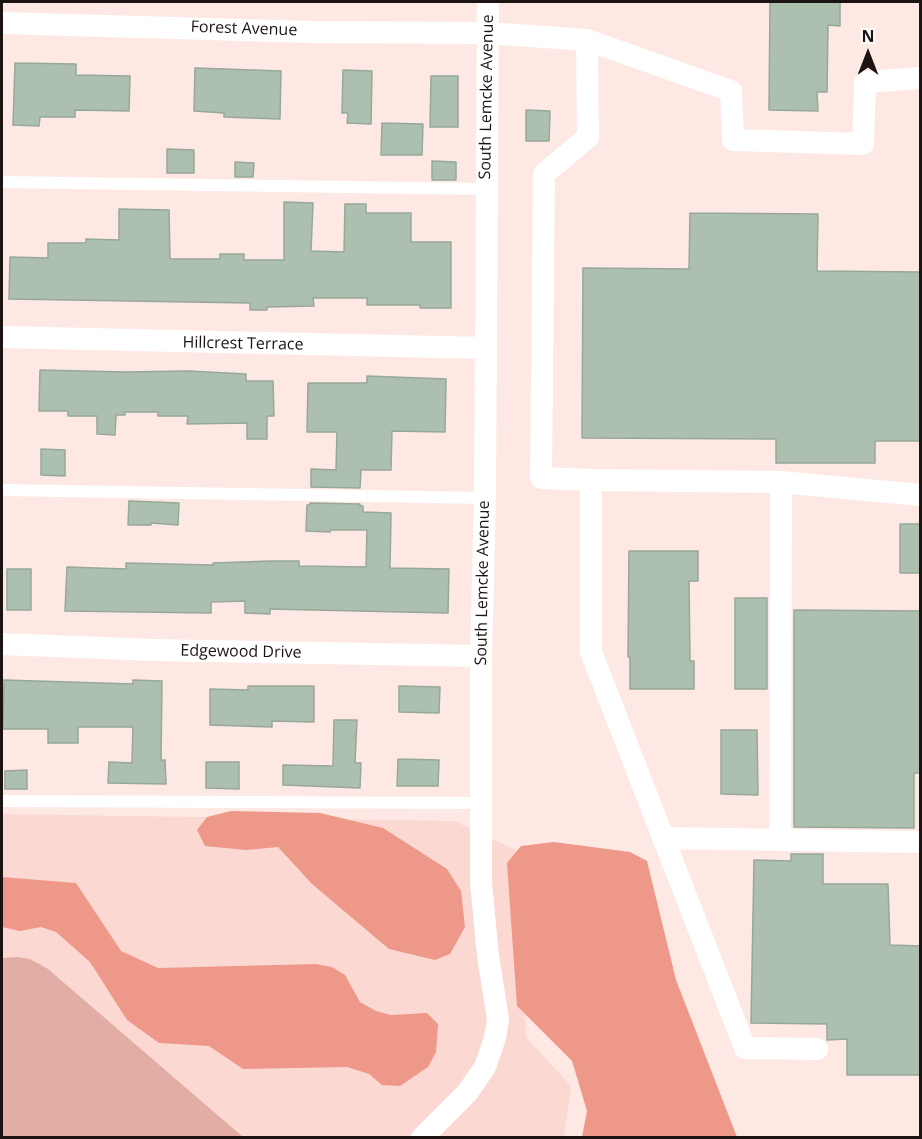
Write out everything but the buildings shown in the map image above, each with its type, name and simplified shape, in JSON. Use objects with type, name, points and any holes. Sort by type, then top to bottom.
[{"type":"street","name":"South Lemcke Avenue","points":[[422,1137],[467,1093],[485,1067],[495,1038],[498,1019],[488,956],[481,883],[481,656],[485,498],[488,2]]},
{"type":"street","name":"Forest Avenue","points":[[2,23],[311,32],[487,33],[587,40],[731,92],[733,140],[863,144],[865,82],[921,78]]},
{"type":"street","points":[[587,40],[588,137],[544,174],[541,478],[781,482],[921,495]]},
{"type":"street","name":"Hillcrest Terrace","points":[[2,337],[485,348]]},
{"type":"street","points":[[591,480],[591,652],[745,1048],[817,1049]]},
{"type":"street","points":[[780,840],[781,482]]},
{"type":"street","name":"Edgewood Drive","points":[[2,644],[153,650],[481,656]]},
{"type":"street","points":[[663,838],[921,842]]},
{"type":"lane","points":[[2,182],[486,189]]},
{"type":"lane","points":[[2,490],[485,498]]},
{"type":"lane","points":[[2,801],[481,803]]},
{"type":"shaded area","points":[[231,811],[320,813],[383,828],[447,869],[461,891],[465,927],[450,954],[435,960],[389,949],[312,884],[278,847],[246,850],[205,846],[197,830],[207,817]]},
{"type":"shaded area","points":[[2,814],[454,821],[518,851],[526,1037],[571,1086],[564,1137],[2,1138]]},
{"type":"shaded area","points":[[554,842],[630,852],[647,861],[676,980],[737,1137],[582,1137],[587,1111],[572,1061],[517,1006],[507,863],[521,846]]},
{"type":"shaded area","points":[[2,877],[76,883],[121,951],[158,968],[316,964],[332,967],[345,975],[360,1002],[376,1011],[391,1015],[427,1013],[438,1024],[436,1052],[428,1067],[400,1086],[382,1085],[369,1074],[347,1067],[243,1069],[209,1046],[159,1043],[127,1020],[90,962],[56,932],[41,927],[20,931],[2,927]]},
{"type":"shaded area","points":[[2,958],[30,959],[48,969],[243,1137],[2,1137]]}]
